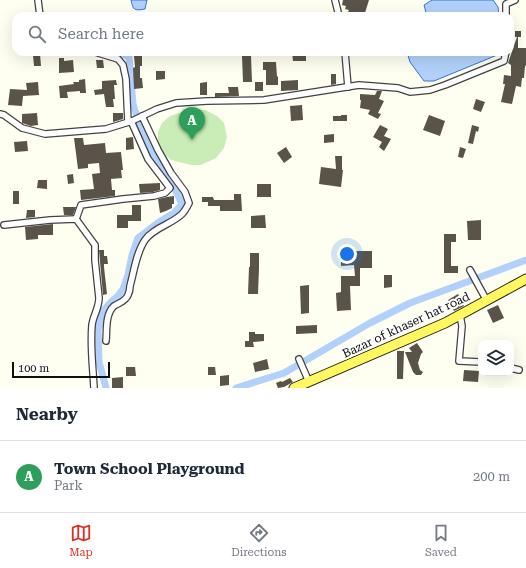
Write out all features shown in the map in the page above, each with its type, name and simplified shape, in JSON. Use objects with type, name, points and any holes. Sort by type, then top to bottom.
[{"type":"main road","name":"Bazar of khaser hat road","points":[[294,388],[308,378],[415,336],[460,315],[526,279]]},
{"type":"street","points":[[38,0],[40,12]]},
{"type":"street","points":[[334,0],[338,12]]},
{"type":"street","points":[[506,12],[506,4],[515,0]]},
{"type":"street","points":[[76,219],[81,205],[154,196],[165,193],[170,188],[148,159],[130,121],[126,79],[123,65],[118,59],[108,56]]},
{"type":"street","points":[[345,56],[348,87]]},
{"type":"street","points":[[0,114],[4,115],[22,128],[45,134],[106,129],[176,102],[207,100],[264,100],[359,85],[398,88],[410,92],[430,90],[504,61],[505,56]]},
{"type":"street","points":[[106,341],[109,314],[112,308],[123,302],[128,296],[137,260],[145,239],[184,213],[189,203],[185,192],[171,173],[158,150],[143,116]]},
{"type":"street","points":[[4,225],[76,219]]},
{"type":"street","points":[[76,219],[95,245],[99,304],[92,326],[94,388]]},
{"type":"street","points":[[470,270],[487,301]]},
{"type":"street","points":[[460,315],[462,326],[459,361],[478,362]]},
{"type":"street","points":[[299,359],[308,378]]},
{"type":"street","points":[[514,369],[519,370]]},
{"type":"green space","points":[[192,109],[205,110],[217,116],[224,123],[227,137],[224,148],[216,158],[201,165],[191,165],[171,160],[162,152],[158,144],[158,132],[162,123],[170,116]]},
{"type":"water","points":[[131,0],[147,0],[145,9],[138,10],[133,8]]},
{"type":"water","points":[[432,0],[493,0],[498,7],[499,12],[426,12],[424,5]]},
{"type":"water","points":[[408,56],[495,56],[434,81],[424,81],[410,62]]},
{"type":"building","points":[[343,0],[369,0],[365,12],[348,12],[349,10],[345,9],[346,6],[342,5]]},
{"type":"building","points":[[515,31],[521,31],[521,37],[518,37],[518,48],[526,48],[526,66],[521,87],[516,86],[512,104],[501,102],[505,84],[503,84],[504,75],[511,76],[511,65],[508,63],[510,56],[514,56],[514,46],[517,37],[515,37]]},
{"type":"building","points":[[33,56],[40,56],[41,66],[34,66]]},
{"type":"building","points":[[134,56],[142,56],[140,78],[142,78],[143,88],[134,89]]},
{"type":"building","points":[[242,56],[251,56],[252,82],[243,82]]},
{"type":"building","points":[[292,56],[306,56],[306,61],[293,61]]},
{"type":"building","points":[[59,58],[64,58],[64,61],[73,60],[74,72],[59,73]]},
{"type":"building","points":[[96,60],[103,60],[104,68],[97,68]]},
{"type":"building","points":[[263,62],[276,62],[278,85],[266,85],[266,70],[263,70]]},
{"type":"building","points":[[156,71],[165,71],[165,79],[156,80]]},
{"type":"building","points":[[331,74],[336,74],[336,84],[331,85]]},
{"type":"building","points":[[85,79],[86,93],[80,93],[80,91],[67,92],[68,98],[60,98],[59,86],[74,84],[73,82],[79,82],[79,80]]},
{"type":"building","points":[[116,80],[117,85],[114,85],[114,107],[106,107],[104,94],[95,95],[94,90],[102,89],[102,81]]},
{"type":"building","points":[[298,80],[298,90],[281,91],[281,81]]},
{"type":"building","points":[[38,82],[39,95],[23,96],[22,106],[8,105],[10,89],[27,90],[26,83]]},
{"type":"building","points":[[207,82],[207,95],[200,95],[200,83]]},
{"type":"building","points":[[255,82],[263,82],[263,91],[255,91]]},
{"type":"building","points":[[228,87],[238,87],[239,96],[215,97],[215,93],[229,93]]},
{"type":"building","points":[[377,91],[382,91],[379,99],[384,101],[378,113],[381,114],[378,119],[368,114],[370,110],[360,108],[360,94],[375,95]]},
{"type":"building","points":[[476,99],[485,102],[481,112],[473,109]]},
{"type":"building","points":[[302,105],[303,120],[291,121],[290,106]]},
{"type":"building","points":[[37,113],[38,125],[31,126],[22,123],[22,114]]},
{"type":"building","points":[[113,113],[123,113],[123,119],[113,122]]},
{"type":"building","points":[[347,115],[347,121],[333,121],[333,116]]},
{"type":"building","points":[[429,115],[445,121],[440,136],[423,130]]},
{"type":"building","points":[[380,125],[388,129],[384,136],[391,139],[384,151],[379,147],[382,142],[373,137]]},
{"type":"building","points":[[472,125],[479,127],[478,132],[476,131],[473,144],[468,143]]},
{"type":"building","points":[[334,134],[334,142],[324,143],[324,135]]},
{"type":"building","points":[[133,137],[134,149],[126,150],[126,138]]},
{"type":"building","points":[[74,138],[83,138],[84,145],[105,143],[106,153],[121,152],[123,170],[121,170],[122,178],[111,179],[112,190],[115,190],[115,196],[81,200],[80,190],[94,189],[92,174],[100,173],[99,163],[88,164],[88,168],[78,169]]},
{"type":"building","points":[[27,141],[28,151],[15,152],[14,142]]},
{"type":"building","points":[[286,147],[292,157],[284,163],[277,153]]},
{"type":"building","points":[[460,147],[466,149],[463,158],[458,157]]},
{"type":"building","points":[[335,156],[342,156],[343,170],[341,187],[319,184],[321,167],[336,169]]},
{"type":"building","points":[[73,174],[74,183],[68,184],[67,175]]},
{"type":"building","points":[[38,180],[47,180],[47,189],[37,188]]},
{"type":"building","points":[[160,183],[160,190],[140,193],[139,184]]},
{"type":"building","points":[[257,184],[271,184],[271,197],[257,197]]},
{"type":"building","points":[[13,191],[19,191],[19,204],[13,204]]},
{"type":"building","points":[[234,194],[241,194],[242,211],[220,211],[220,206],[208,206],[208,202],[202,202],[202,197],[213,197],[214,200],[234,200]]},
{"type":"building","points":[[174,196],[174,204],[172,204],[172,208],[160,213],[158,199]]},
{"type":"building","points":[[132,205],[141,205],[141,221],[128,221],[128,228],[117,228],[117,215],[132,215]]},
{"type":"building","points":[[63,207],[76,207],[73,215],[64,215]]},
{"type":"building","points":[[27,210],[35,210],[35,217],[26,218]]},
{"type":"building","points":[[265,215],[266,228],[251,228],[251,216]]},
{"type":"building","points":[[481,220],[481,240],[468,240],[467,221]]},
{"type":"building","points":[[53,224],[53,235],[38,235],[38,239],[26,240],[25,227]]},
{"type":"building","points":[[444,234],[456,234],[456,242],[451,242],[451,266],[458,266],[458,273],[444,273]]},
{"type":"building","points":[[99,250],[104,250],[104,256],[107,256],[108,264],[104,264],[107,294],[103,295]]},
{"type":"building","points":[[355,251],[372,251],[372,268],[360,268],[360,286],[350,286],[351,310],[337,311],[336,293],[341,292],[341,276],[355,276],[354,265],[341,266],[341,260],[355,260]]},
{"type":"building","points":[[250,253],[259,253],[258,294],[248,294]]},
{"type":"building","points":[[384,275],[392,275],[392,287],[384,288]]},
{"type":"building","points":[[309,285],[309,313],[301,314],[300,286]]},
{"type":"building","points":[[458,294],[464,306],[454,311],[448,300]]},
{"type":"building","points":[[498,305],[504,318],[493,323],[487,310]]},
{"type":"building","points":[[317,325],[317,333],[296,334],[296,326]]},
{"type":"building","points":[[249,332],[264,334],[264,341],[253,342],[254,347],[245,347],[245,341],[249,341]]},
{"type":"building","points":[[417,343],[423,352],[418,363],[420,370],[423,372],[421,375],[416,375],[413,372],[405,352],[412,352],[409,348]]},
{"type":"building","points":[[397,351],[404,351],[403,379],[397,379]]},
{"type":"building","points":[[267,359],[269,369],[255,372],[253,363]]},
{"type":"building","points":[[126,367],[135,367],[136,376],[126,376]]},
{"type":"building","points":[[208,367],[215,367],[216,375],[208,375]]},
{"type":"building","points":[[464,370],[478,371],[478,382],[463,381]]},
{"type":"building","points":[[229,375],[229,385],[220,386],[220,376]]},
{"type":"building","points":[[123,377],[123,388],[112,388],[112,378]]},
{"type":"building","points":[[290,378],[293,382],[284,387],[278,388],[276,383]]},
{"type":"waterway","points":[[106,388],[99,362],[98,330],[103,311],[123,289],[138,238],[174,213],[182,204],[175,189],[159,166],[141,129],[133,104],[129,57],[127,56]]},
{"type":"waterway","points":[[236,388],[284,373],[370,323],[410,303],[526,260]]},
{"type":"place","name":"Town School Playground","points":[[192,140]]}]
